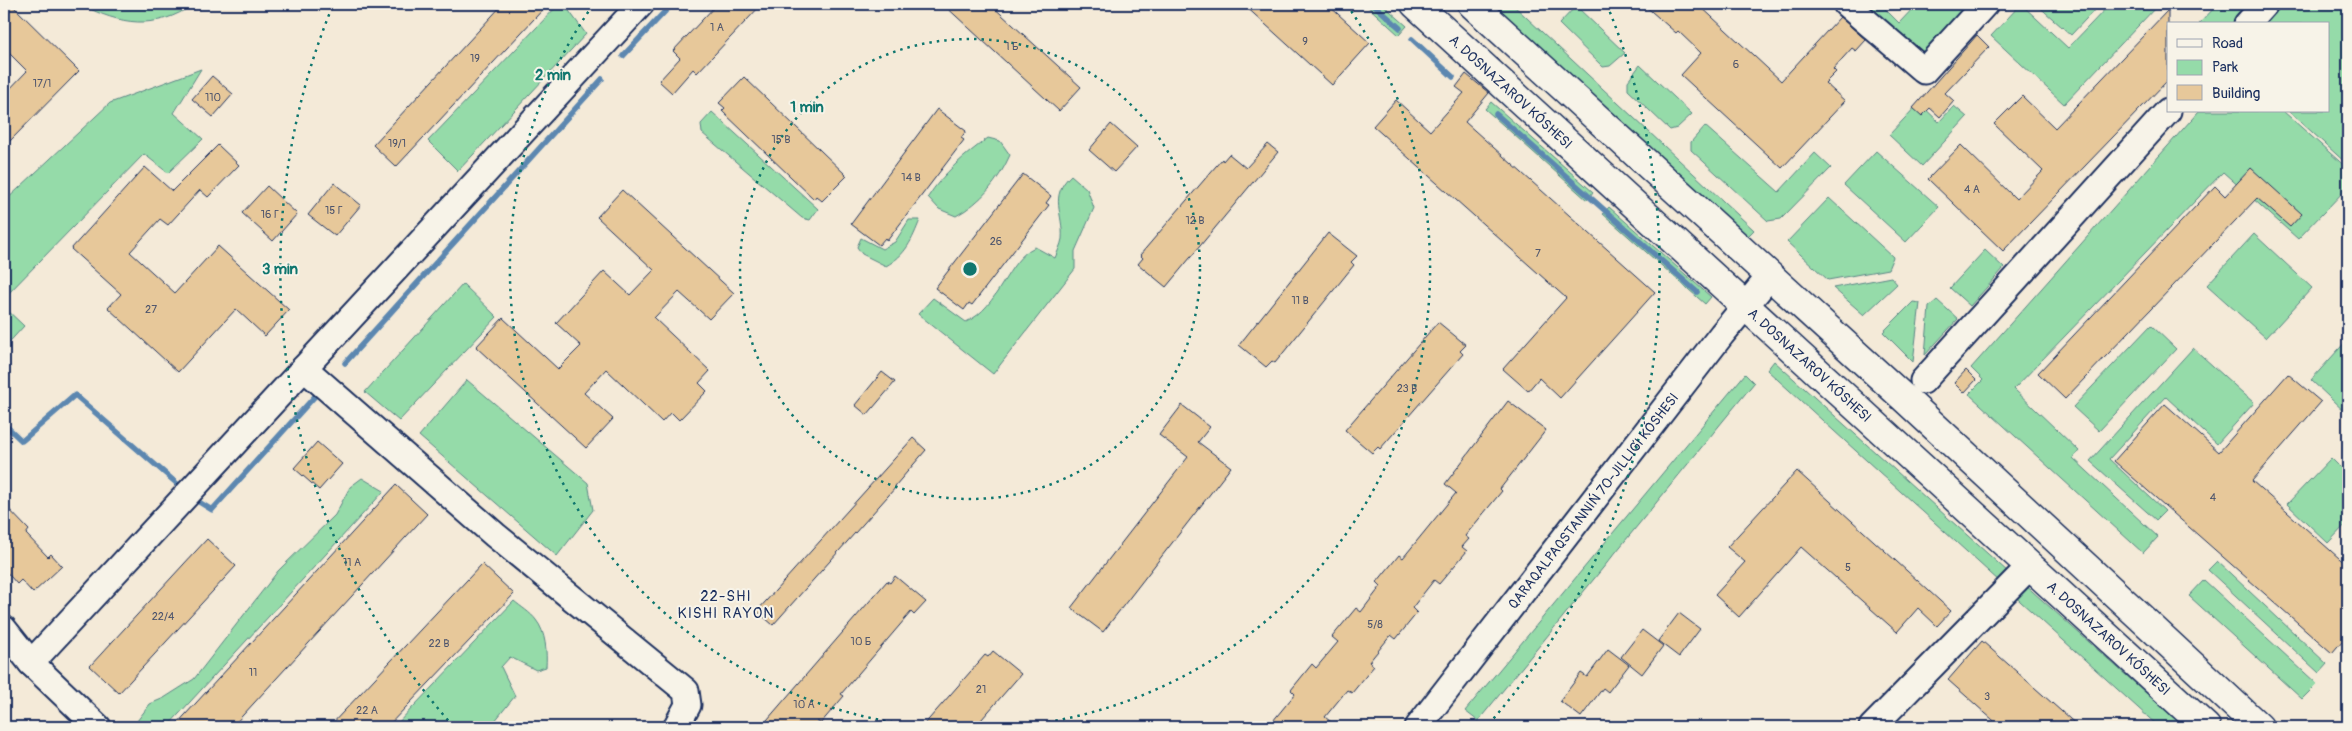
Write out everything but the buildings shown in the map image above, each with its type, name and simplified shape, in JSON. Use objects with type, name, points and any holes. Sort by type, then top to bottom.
[{"type":"main road","name":"A. DOSNAZAROV KÓSHESI","points":[[1415,4],[2206,727]]},
{"type":"main road","points":[[1472,4],[1744,251],[2259,727]]},
{"type":"main road","points":[[1716,281],[1725,280],[1733,276],[1739,268],[1744,251]]},
{"type":"main road","points":[[1792,349],[1789,336],[1791,328],[1804,317],[1814,317]]},
{"type":"street","points":[[32,663],[641,4]]},
{"type":"street","points":[[1846,4],[1924,71],[1985,4]]},
{"type":"street","points":[[2249,22],[2265,4]]},
{"type":"street","points":[[1924,381],[2167,112]]},
{"type":"street","points":[[1418,727],[1744,306],[1770,276]]},
{"type":"street","points":[[304,368],[495,535],[686,691],[688,704],[676,727]]},
{"type":"street","points":[[1872,727],[2029,567]]},
{"type":"street","points":[[4,628],[32,663],[98,727]]},
{"type":"green space","points":[[80,4],[194,4],[180,13],[166,18],[138,22],[109,17]]},
{"type":"green space","points":[[559,4],[564,4],[586,34],[458,171],[428,141]]},
{"type":"green space","points":[[1365,4],[1382,4],[1407,26],[1399,35]]},
{"type":"green space","points":[[1491,4],[1512,4],[1754,230],[1745,239]]},
{"type":"green space","points":[[1869,4],[1880,4],[1899,23],[1917,4],[1968,4],[1925,51],[1917,52]]},
{"type":"green space","points":[[2021,4],[2068,48],[2110,4],[2155,4],[2157,6],[2064,104],[1991,36]]},
{"type":"green space","points":[[2036,4],[2100,4],[2071,35]]},
{"type":"green space","points":[[2218,4],[2348,4],[2348,165],[2290,112],[2330,112],[2330,22],[2201,22]]},
{"type":"green space","points":[[1576,6],[1625,53],[1610,66],[1603,67],[1559,24]]},
{"type":"green space","points":[[1640,65],[1692,114],[1677,128],[1670,130],[1628,90],[1628,81]]},
{"type":"green space","points":[[201,69],[174,113],[203,139],[168,173],[144,154],[4,298],[4,202],[110,103]]},
{"type":"green space","points":[[1491,102],[1593,192],[1587,200],[1485,109]]},
{"type":"green space","points":[[1919,103],[1939,122],[1954,106],[1967,117],[1922,166],[1889,135]]},
{"type":"green space","points":[[712,112],[818,209],[810,220],[802,218],[702,133],[701,124]]},
{"type":"green space","points":[[2198,112],[2284,112],[2348,169],[2348,187],[2298,239],[2223,172],[2014,389],[2079,451],[2073,458],[2158,537],[2143,553],[1969,394],[1983,380],[1971,368]]},
{"type":"green space","points":[[1705,126],[1779,192],[1815,153],[1831,168],[1781,219],[1768,221],[1691,150],[1691,142]]},
{"type":"green space","points":[[988,138],[1000,141],[1010,155],[1000,174],[981,198],[956,216],[939,209],[928,197],[934,188],[955,165]]},
{"type":"green space","points":[[1876,151],[1939,207],[1906,242],[1844,185]]},
{"type":"green space","points":[[1071,175],[1087,189],[1094,208],[1075,251],[1075,269],[993,374],[918,314],[933,298],[966,322],[978,315],[987,306],[1009,272],[1025,253],[1035,247],[1055,258],[1062,239],[1059,206],[1060,191]]},
{"type":"green space","points":[[1829,198],[1893,257],[1888,269],[1828,280],[1787,242]]},
{"type":"green space","points":[[1609,207],[1711,297],[1705,304],[1603,214]]},
{"type":"green space","points":[[909,220],[920,220],[903,252],[886,266],[862,254],[857,247],[861,238],[882,249],[895,242]]},
{"type":"green space","points":[[2254,234],[2312,288],[2266,338],[2207,285]]},
{"type":"green space","points":[[1985,250],[2004,268],[1970,306],[1950,288]]},
{"type":"green space","points":[[1891,277],[1897,284],[1864,315],[1833,288]]},
{"type":"green space","points":[[463,284],[497,317],[399,421],[365,392]]},
{"type":"green space","points":[[1937,300],[1958,319],[1925,355],[1929,307]]},
{"type":"green space","points":[[1913,302],[1920,303],[1913,362],[1883,332]]},
{"type":"green space","points":[[4,307],[24,326],[4,348]]},
{"type":"green space","points":[[2151,325],[2176,349],[2099,431],[2073,407]]},
{"type":"green space","points":[[2348,339],[2348,415],[2311,380]]},
{"type":"green space","points":[[2193,348],[2254,403],[2217,444],[2166,397],[2109,459],[2165,511],[2156,520],[2090,461]]},
{"type":"green space","points":[[1774,361],[2008,572],[2000,582],[1767,370]]},
{"type":"green space","points":[[1745,374],[1754,383],[1478,721],[1465,711]]},
{"type":"green space","points":[[467,380],[588,483],[593,510],[557,556],[419,436]]},
{"type":"green space","points":[[2331,458],[2348,475],[2348,522],[2328,543],[2287,504]]},
{"type":"green space","points":[[362,478],[384,491],[167,727],[141,727],[137,721],[150,704],[164,698],[194,679],[278,571],[335,515],[350,487]]},
{"type":"green space","points":[[2217,561],[2327,664],[2319,673],[2208,570]]},
{"type":"green space","points":[[2204,580],[2317,684],[2302,699],[2189,596]]},
{"type":"green space","points":[[2023,583],[2184,727],[2159,727],[2010,592]]},
{"type":"green space","points":[[514,601],[536,620],[542,630],[545,643],[546,667],[536,670],[510,657],[501,667],[515,696],[490,727],[394,727]]},
{"type":"waterway","points":[[623,56],[672,4]]},
{"type":"waterway","points":[[1373,4],[1400,28]]},
{"type":"waterway","points":[[1412,39],[1453,77]]},
{"type":"waterway","points":[[345,363],[602,79]]},
{"type":"waterway","points":[[1496,114],[1697,292]]},
{"type":"waterway","points":[[4,424],[22,441],[75,395],[182,488]]},
{"type":"waterway","points":[[199,502],[212,510],[316,395]]},
{"type":"district","name":"22-SHI KISHI RAYON","points":[[726,604]]}]
